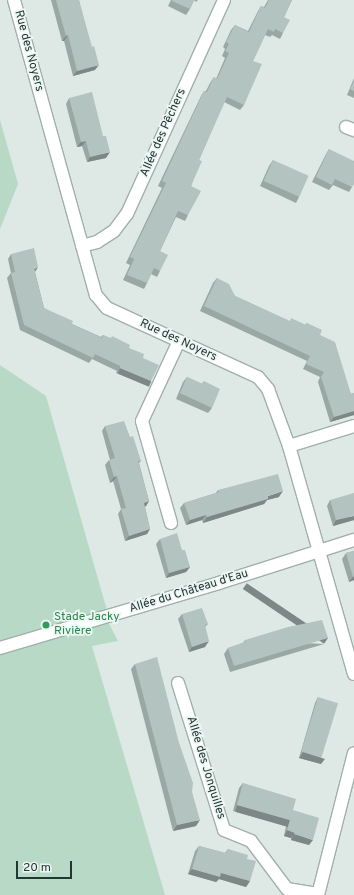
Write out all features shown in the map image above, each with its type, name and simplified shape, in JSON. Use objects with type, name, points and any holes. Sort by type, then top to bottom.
[{"type":"street","name":"Rue des Noyers","points":[[14,0],[96,295],[107,308],[258,377],[268,389],[289,446],[353,669]]},
{"type":"street","name":"Allée des Pêchers","points":[[82,246],[97,242],[114,231],[127,214],[224,0]]},
{"type":"street","points":[[171,523],[142,421],[179,341]]},
{"type":"street","points":[[289,446],[354,426]]},
{"type":"street","name":"Allée du Château d'Eau","points":[[0,648],[219,583],[354,540]]},
{"type":"street","name":"Allée des Jonquilles","points":[[178,683],[224,830],[251,841],[287,889],[318,895]]},
{"type":"street","points":[[318,895],[354,753]]},
{"type":"green space","points":[[0,120],[18,184],[0,229]]},
{"type":"green space","name":"Stade Jacky Rivière","points":[[0,365],[46,396],[108,614],[79,633],[107,620],[118,641],[92,646],[165,895],[0,895]]},
{"type":"building","points":[[56,0],[79,0],[92,47],[94,46],[99,65],[77,71],[68,35],[66,36]]},
{"type":"building","points":[[172,0],[194,0],[190,9]]},
{"type":"building","points":[[269,0],[292,0],[284,17],[290,20],[283,33],[275,29],[274,32],[268,29],[253,61],[262,64],[244,105],[227,97],[199,160],[202,161],[191,186],[201,191],[188,215],[178,211],[160,251],[168,255],[160,271],[154,268],[147,283],[127,275],[134,259],[130,257],[166,183],[162,181],[204,91],[207,92],[214,77],[217,79],[229,53],[225,51],[229,44],[226,42],[235,25],[249,32],[261,6],[265,8]]},
{"type":"building","points":[[354,81],[354,91],[350,89]]},
{"type":"building","points":[[92,92],[103,136],[106,136],[110,152],[90,157],[86,141],[81,142],[69,98]]},
{"type":"building","points":[[329,149],[354,161],[354,184],[352,187],[335,179],[332,185],[316,177]]},
{"type":"building","points":[[273,160],[309,176],[299,197],[264,181]]},
{"type":"building","points":[[34,248],[38,267],[34,269],[44,308],[73,321],[72,324],[102,338],[103,335],[111,338],[112,336],[130,345],[129,348],[144,354],[143,358],[159,365],[151,381],[120,368],[120,366],[95,354],[93,358],[24,325],[11,273],[15,272],[11,254]]},
{"type":"building","points":[[217,278],[229,284],[235,296],[290,321],[291,318],[306,325],[307,323],[322,330],[320,335],[335,342],[351,394],[354,393],[354,411],[334,417],[321,377],[324,372],[306,364],[310,356],[204,306]]},
{"type":"building","points":[[187,377],[203,384],[204,381],[220,389],[212,408],[180,393]]},
{"type":"building","points":[[124,421],[130,437],[133,436],[141,461],[138,461],[149,501],[144,503],[150,529],[129,536],[121,509],[126,508],[117,476],[114,477],[109,460],[115,458],[105,426]]},
{"type":"building","points":[[278,474],[283,491],[268,496],[268,499],[207,517],[206,515],[190,520],[184,503],[219,492],[218,490]]},
{"type":"building","points":[[354,493],[354,516],[336,520],[330,500]]},
{"type":"building","points":[[177,533],[182,550],[185,550],[190,567],[169,573],[160,539]]},
{"type":"building","points":[[354,551],[354,576],[353,577],[346,553]]},
{"type":"building","points":[[202,608],[208,624],[205,625],[209,641],[192,647],[182,614]]},
{"type":"building","points":[[322,620],[328,638],[234,666],[228,648],[245,642],[245,640],[288,627]]},
{"type":"building","points":[[157,657],[179,743],[193,783],[192,792],[200,820],[177,825],[135,664]]},
{"type":"building","points":[[318,697],[338,703],[321,758],[301,752]]},
{"type":"building","points":[[243,783],[296,799],[293,810],[319,818],[313,840],[294,834],[295,833],[287,830],[290,820],[237,805]]},
{"type":"building","points":[[199,846],[226,853],[228,849],[248,855],[247,859],[256,861],[250,881],[221,873],[220,877],[192,869]]},
{"type":"place","name":"Stade Jacky Rivière","points":[[46,625]]}]
